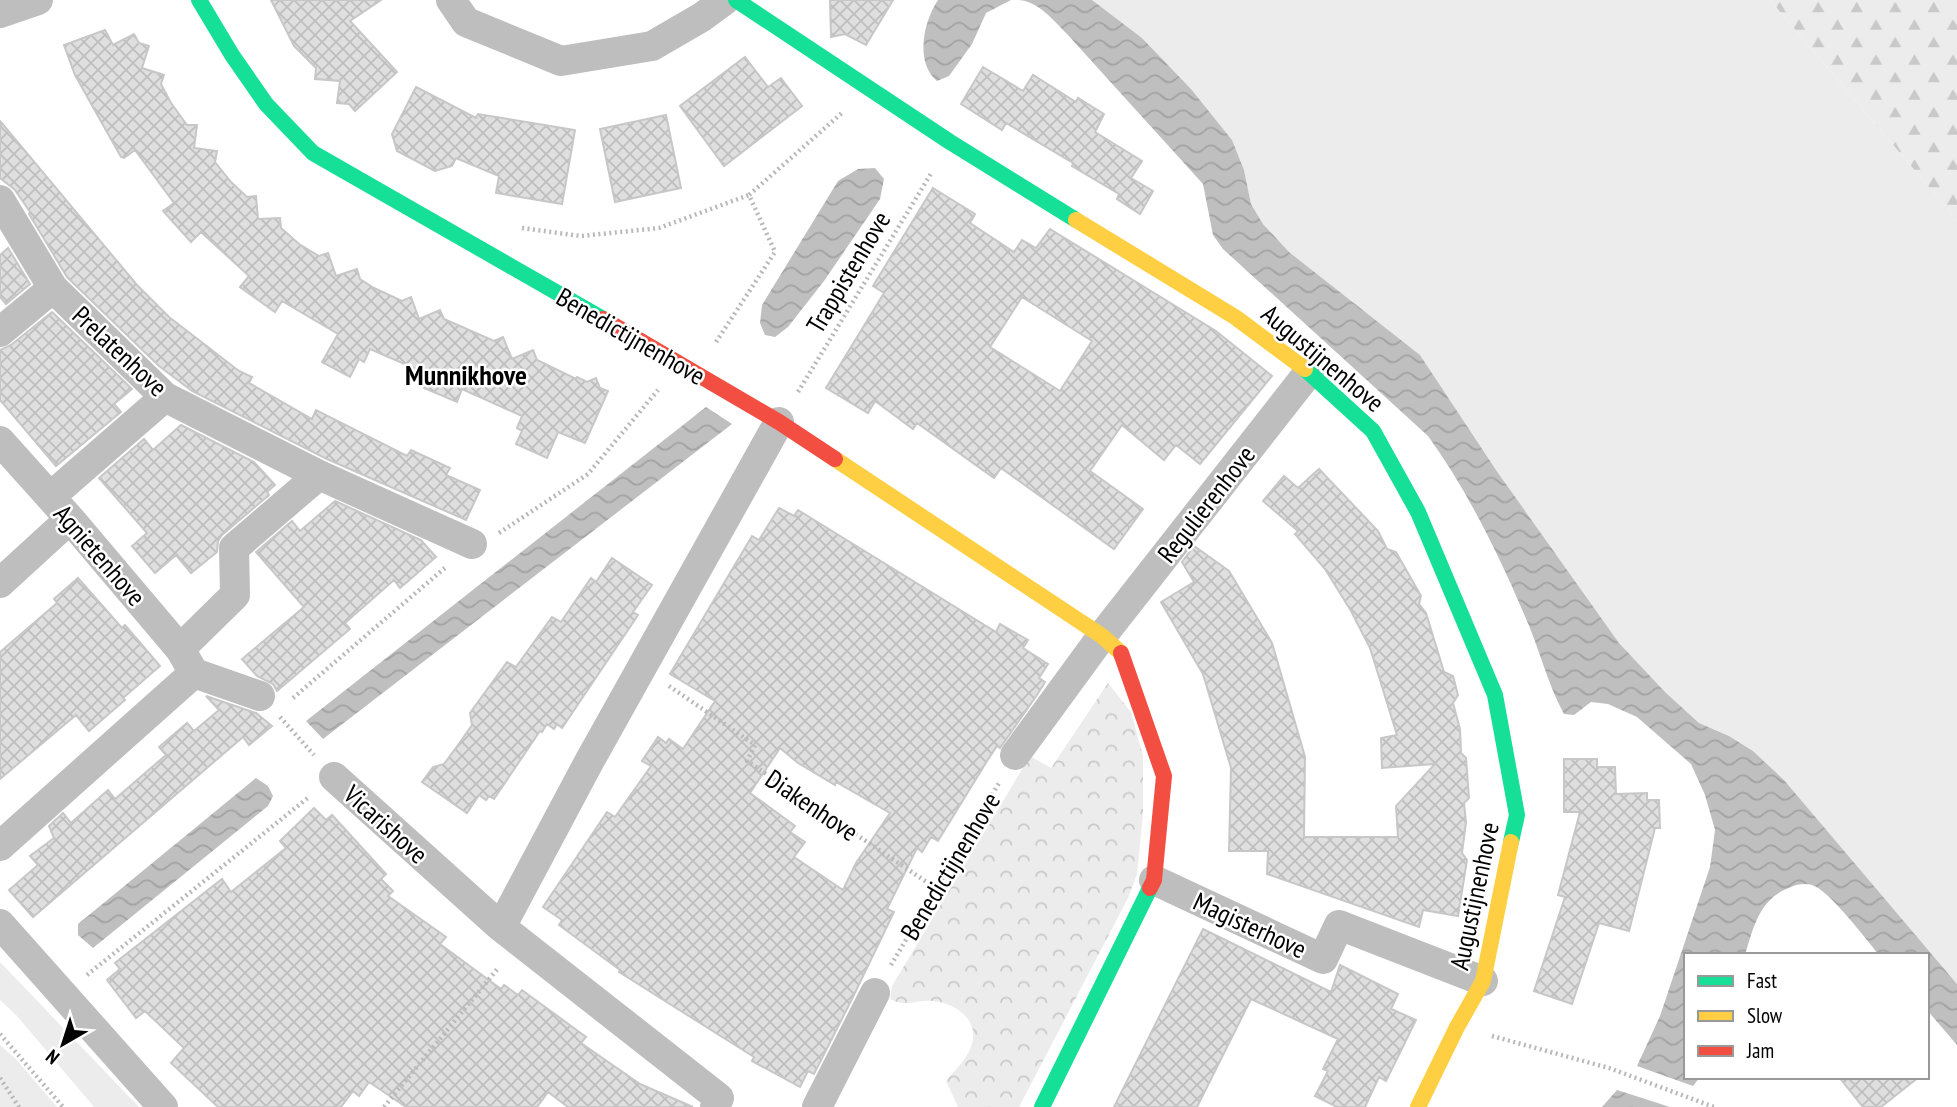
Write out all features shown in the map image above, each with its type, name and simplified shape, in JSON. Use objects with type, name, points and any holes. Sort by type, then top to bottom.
[{"type":"street","points":[[0,13],[38,0]]},
{"type":"street","name":"Benedictijnenhove","points":[[199,0],[266,104],[313,153],[779,422],[1102,636],[1122,654],[1164,776],[1154,880],[1042,1107]]},
{"type":"street","points":[[451,0],[467,22],[561,61],[652,46],[702,17],[725,0]]},
{"type":"street","name":"Augustijnenhove","points":[[736,0],[950,142],[1235,317],[1309,372],[1373,431],[1418,512],[1495,695],[1517,815],[1483,981],[1418,1107]]},
{"type":"street","name":"Prelatenhove","points":[[0,200],[53,288],[165,397],[319,475],[472,544]]},
{"type":"street","points":[[0,332],[53,288]]},
{"type":"street","name":"Regulierenhove","points":[[1102,636],[1309,372]]},
{"type":"street","points":[[50,497],[165,397]]},
{"type":"street","points":[[510,935],[642,668],[779,422]]},
{"type":"street","name":"Agnietenhove","points":[[0,441],[70,519],[187,661]]},
{"type":"street","points":[[0,846],[187,661],[235,595],[234,548],[319,475]]},
{"type":"street","points":[[0,583],[70,519]]},
{"type":"street","points":[[1016,755],[1102,636]]},
{"type":"street","points":[[187,661],[260,696]]},
{"type":"street","name":"Vicarishove","points":[[334,777],[510,935],[724,1104]]},
{"type":"street","name":"Magisterhove","points":[[1154,880],[1323,960],[1339,925],[1483,981]]},
{"type":"street","points":[[0,924],[163,1107]]},
{"type":"street","points":[[817,1107],[875,993]]},
{"type":"path","points":[[519,227],[581,236],[659,228],[749,195],[870,88]]},
{"type":"path","name":"Trappistenhove","points":[[779,422],[950,142]]},
{"type":"path","points":[[696,372],[775,252],[749,195]]},
{"type":"path","name":"Diakenhove","points":[[642,668],[755,745],[747,761],[937,888]]},
{"type":"path","name":"Vicarishove","points":[[260,696],[334,777]]},
{"type":"path","name":"Benedictijnenhove","points":[[875,993],[1016,755]]},
{"type":"path","points":[[64,993],[334,777]]},
{"type":"path","points":[[384,1107],[510,935]]},
{"type":"path","points":[[1457,1027],[1609,1068],[1714,1107]]},
{"type":"path","points":[[0,1034],[64,1107]]},
{"type":"path","points":[[0,1078],[19,1107]]},
{"type":"green space","points":[[1092,0],[1770,0],[1957,220],[1957,984],[1784,780],[1753,751],[1729,736],[1699,723],[1665,692],[1619,643],[1496,470],[1420,355],[1289,252],[1263,224],[1251,204],[1244,170],[1232,140],[1191,89],[1142,38]]},
{"type":"green space","points":[[1770,0],[1957,0],[1957,220]]},
{"type":"green space","points":[[1108,683],[1131,712],[1143,756],[1143,814],[1137,874],[1128,898],[1019,1107],[958,1107],[946,1081],[961,1064],[972,1044],[972,1027],[969,1020],[957,1009],[942,1002],[896,1002],[890,999],[892,986],[1030,756],[1051,768]]},
{"type":"green space","points":[[0,962],[139,1107],[94,1107],[17,1016],[0,1000]]},
{"type":"green space","points":[[0,1045],[16,1059],[57,1107],[0,1107]]},
{"type":"water","points":[[938,0],[1011,0],[986,13],[972,44],[949,76],[937,81],[926,64],[924,42],[928,19]]},
{"type":"water","points":[[1019,0],[1092,0],[1142,38],[1191,89],[1232,140],[1244,170],[1251,204],[1263,224],[1289,252],[1420,355],[1496,470],[1619,643],[1665,692],[1699,723],[1729,736],[1753,751],[1784,780],[1957,984],[1957,1045],[1929,1012],[1929,953],[1877,953],[1828,896],[1812,885],[1801,884],[1780,892],[1765,905],[1755,923],[1746,953],[1684,953],[1684,1079],[1698,1079],[1693,1086],[1637,1066],[1660,1016],[1710,867],[1715,830],[1705,795],[1691,764],[1637,717],[1608,704],[1591,702],[1574,715],[1564,714],[1529,626],[1492,545],[1469,500],[1428,436],[1223,249],[1213,235],[1203,184],[1057,23],[1026,1]]},
{"type":"water","points":[[875,168],[884,179],[880,199],[824,281],[788,327],[775,337],[765,335],[760,323],[762,305],[838,181],[858,169]]},
{"type":"water","points":[[706,407],[732,424],[323,739],[306,721]]},
{"type":"water","points":[[256,778],[268,786],[273,796],[268,806],[93,948],[78,935],[78,924]]},
{"type":"water","points":[[1617,1090],[1670,1107],[1602,1107]]},
{"type":"building","points":[[271,0],[381,0],[350,21],[397,72],[355,111],[349,104],[337,103],[340,81],[315,79],[316,68],[294,46]]},
{"type":"building","points":[[830,0],[893,0],[866,45],[845,34],[831,37]]},
{"type":"building","points":[[105,30],[113,45],[134,34],[139,43],[149,46],[142,68],[164,75],[161,84],[171,103],[187,125],[197,125],[194,148],[217,151],[215,162],[231,182],[247,197],[256,196],[258,219],[280,218],[281,228],[299,244],[319,256],[328,253],[336,276],[357,269],[360,279],[374,288],[402,301],[411,297],[419,319],[440,310],[444,319],[494,341],[503,337],[512,359],[533,350],[537,360],[576,379],[577,377],[587,382],[596,378],[600,388],[608,391],[585,443],[558,432],[547,458],[516,444],[522,431],[517,428],[522,416],[462,389],[457,402],[424,388],[430,375],[370,349],[364,362],[359,359],[350,377],[322,362],[338,334],[282,301],[275,312],[240,287],[249,276],[201,232],[191,242],[163,211],[174,203],[135,150],[124,158],[121,157],[75,75],[64,45]]},
{"type":"building","points":[[745,57],[768,87],[781,78],[802,106],[724,166],[680,106]]},
{"type":"building","points":[[983,67],[1023,91],[1033,75],[1076,102],[1078,98],[1104,114],[1095,132],[1142,161],[1131,178],[1153,191],[1140,214],[1117,199],[1119,194],[1072,166],[1073,163],[1006,123],[1002,130],[961,104]]},
{"type":"building","points":[[416,87],[476,118],[478,114],[575,130],[562,204],[496,193],[499,176],[456,158],[452,166],[435,171],[397,151],[392,134]]},
{"type":"building","points":[[666,115],[681,188],[615,202],[600,129]]},
{"type":"building","points":[[0,121],[137,285],[169,317],[239,371],[252,377],[249,383],[312,419],[316,410],[407,456],[411,450],[450,468],[446,475],[480,490],[466,520],[327,459],[192,391],[159,366],[67,277],[30,212],[15,190],[0,178]]},
{"type":"building","points":[[933,188],[975,214],[970,223],[1014,252],[1022,240],[1036,248],[1050,229],[1216,331],[1272,376],[1200,464],[1176,445],[1164,460],[1122,425],[1090,471],[1143,509],[1114,549],[1001,468],[994,478],[917,423],[913,429],[875,401],[868,413],[826,388],[884,293],[873,286]],"holes":[[[1022,297],[1092,341],[1060,391],[990,347]]]},
{"type":"building","points":[[8,248],[30,284],[6,304],[0,297],[0,255]]},
{"type":"building","points":[[52,312],[132,389],[114,404],[121,412],[56,466],[0,400],[0,350],[11,345]]},
{"type":"building","points":[[181,425],[254,462],[275,485],[267,492],[269,495],[222,535],[218,541],[217,552],[191,573],[176,555],[155,573],[132,546],[147,533],[99,478],[144,439],[153,450]]},
{"type":"building","points":[[1319,469],[1378,531],[1387,549],[1396,552],[1421,596],[1419,604],[1426,613],[1444,672],[1453,676],[1458,695],[1453,703],[1460,729],[1461,753],[1466,758],[1469,798],[1464,803],[1466,822],[1462,853],[1467,860],[1458,916],[1423,910],[1419,927],[1267,874],[1268,851],[1229,851],[1231,768],[1203,674],[1161,602],[1194,582],[1182,562],[1194,546],[1229,571],[1272,643],[1305,757],[1304,837],[1398,837],[1396,806],[1435,764],[1382,768],[1381,738],[1397,735],[1370,648],[1325,569],[1295,534],[1298,531],[1263,501],[1284,476],[1298,488]]},
{"type":"building","points":[[335,501],[421,540],[436,557],[400,588],[394,580],[345,623],[350,629],[277,691],[273,684],[257,676],[242,659],[304,607],[256,552],[292,521],[300,531]]},
{"type":"building","points":[[779,508],[794,516],[798,510],[996,632],[1000,624],[1028,640],[1023,648],[1048,664],[1039,678],[1045,682],[1037,695],[1000,748],[997,746],[938,841],[931,837],[922,852],[917,848],[887,909],[894,912],[851,1001],[814,1074],[808,1071],[800,1087],[752,1061],[754,1057],[619,972],[620,970],[559,925],[562,920],[543,907],[607,812],[615,817],[651,766],[642,761],[658,737],[666,743],[669,739],[683,749],[715,701],[670,674],[752,536],[759,540]],"holes":[[[780,748],[798,763],[890,813],[856,863],[843,890],[794,857],[805,842],[790,832],[795,826],[750,793]]]},
{"type":"building","points":[[612,558],[652,585],[633,612],[638,615],[562,728],[557,724],[554,729],[547,724],[494,799],[489,796],[486,800],[479,795],[467,813],[422,782],[433,767],[444,764],[458,745],[472,725],[470,713],[507,662],[516,667],[552,617],[561,622],[591,578],[596,582]]},
{"type":"building","points":[[78,578],[122,628],[125,625],[160,666],[89,731],[76,715],[0,779],[0,652],[57,603],[54,599]]},
{"type":"building","points":[[206,696],[256,713],[272,726],[249,745],[243,737],[33,917],[9,890],[38,865],[30,856],[54,838],[49,826],[63,813],[71,823],[108,790],[115,799],[166,755],[159,747],[187,723],[194,731],[219,710]]},
{"type":"building","points":[[1564,759],[1597,759],[1597,767],[1615,767],[1616,794],[1647,793],[1647,800],[1659,800],[1660,828],[1655,828],[1629,931],[1599,923],[1572,1004],[1534,991],[1565,897],[1558,895],[1580,812],[1564,812]]},
{"type":"building","points":[[314,808],[326,820],[332,815],[386,874],[381,879],[393,891],[388,896],[446,937],[440,944],[501,989],[504,985],[518,995],[522,990],[586,1037],[581,1043],[640,1084],[693,1107],[568,1107],[548,1092],[537,1107],[406,1107],[369,1082],[359,1096],[353,1091],[341,1107],[218,1107],[171,1063],[184,1048],[145,1011],[136,1018],[107,980],[120,969],[115,963],[222,879],[231,892],[286,848],[280,841]]},
{"type":"building","points":[[1203,929],[1331,992],[1340,965],[1398,994],[1391,1009],[1416,1020],[1386,1081],[1379,1077],[1365,1107],[1337,1107],[1315,1096],[1328,1071],[1323,1069],[1338,1039],[1251,999],[1197,1107],[1114,1107]]},
{"type":"building","points":[[1841,1079],[1916,1079],[1881,1107],[1863,1107]]},
{"type":"traffic: fast","points":[[199,0],[266,104],[313,153],[603,319]]},
{"type":"traffic: fast","points":[[736,0],[950,142],[1076,220]]},
{"type":"traffic: fast","points":[[1305,369],[1373,431],[1418,512],[1495,695],[1517,815],[1511,842]]},
{"type":"traffic: fast","points":[[1042,1107],[1150,888]]},
{"type":"traffic: slow","points":[[1076,220],[1235,317],[1305,369]]},
{"type":"traffic: slow","points":[[835,459],[1102,636],[1121,653]]},
{"type":"traffic: slow","points":[[1418,1107],[1483,981],[1511,842]]},
{"type":"traffic: jam","points":[[603,319],[779,422],[835,459]]},
{"type":"traffic: jam","points":[[1121,653],[1164,776],[1154,880],[1150,888]]},
{"type":"district","name":"Munnikhove","points":[[466,374]]}]
